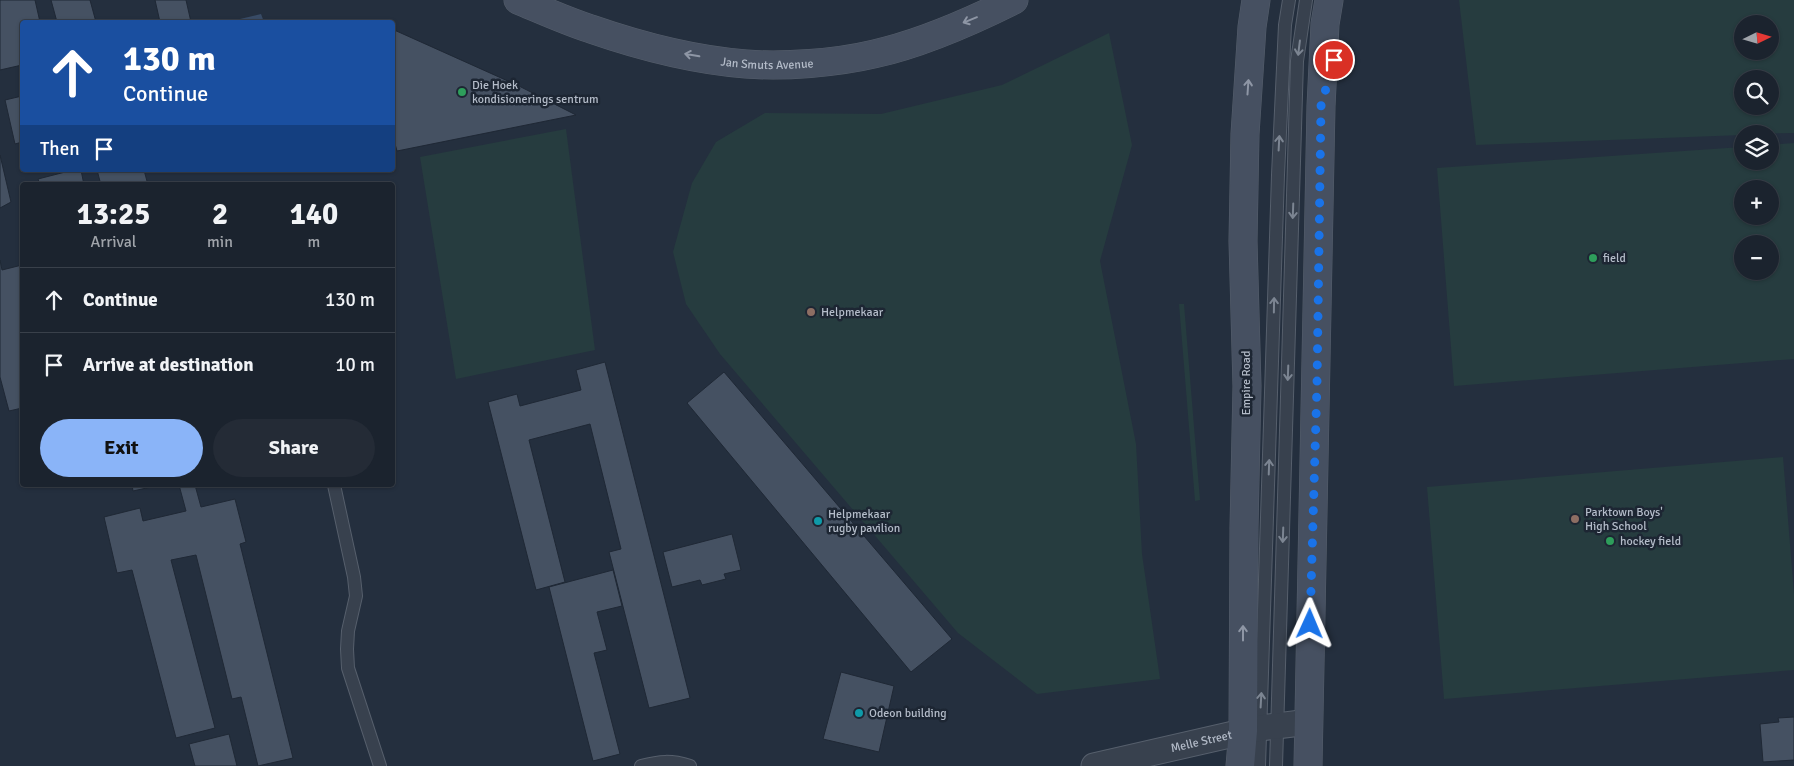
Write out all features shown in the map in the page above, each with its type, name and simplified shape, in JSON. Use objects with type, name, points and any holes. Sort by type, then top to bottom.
[{"type":"main road","name":"Jan Smuts Avenue","points":[[518,0],[590,29],[659,50],[746,64],[796,64],[834,61],[909,45],[1014,0]]},
{"type":"main road","points":[[1235,0],[1252,27]]},
{"type":"main road","name":"Empire Road","points":[[1240,766],[1260,728],[1244,528],[1247,386],[1243,231],[1245,134],[1252,27],[1256,0]]},
{"type":"main road","points":[[1308,766],[1321,106],[1325,24],[1329,0]]},
{"type":"main road","points":[[1321,106],[1333,65],[1347,0]]},
{"type":"street","name":"Melle Street","points":[[1094,766],[1260,728],[1308,722]]},
{"type":"lane","points":[[1259,766],[1278,166],[1285,25],[1289,0]]},
{"type":"lane","points":[[1276,766],[1260,728],[1297,61],[1306,0]]},
{"type":"lane","points":[[334,487],[354,577],[356,596],[348,631],[348,668],[380,766]]},
{"type":"lane","points":[[641,766],[656,762],[674,761],[690,766]]},
{"type":"green space","points":[[1459,0],[1794,0],[1794,133],[1779,133],[1779,125],[1734,125],[1734,135],[1476,145]]},
{"type":"green space","points":[[1109,33],[1132,145],[1100,261],[1136,444],[1142,554],[1160,679],[1037,694],[958,633],[720,354],[686,304],[673,252],[692,183],[716,142],[765,113],[881,114],[1002,85]]},
{"type":"green space","points":[[566,129],[595,350],[456,379],[420,157]]},
{"type":"green space","name":"field","points":[[1794,143],[1794,359],[1454,386],[1437,168],[1734,148],[1734,170],[1779,170],[1779,144]]},
{"type":"green space","points":[[1179,304],[1184,304],[1200,500],[1195,501]]},
{"type":"green space","name":"hockey field","points":[[1783,457],[1794,594],[1794,670],[1444,699],[1427,487]]},
{"type":"water","points":[[261,14],[263,20],[236,20]]},
{"type":"building","points":[[0,0],[35,0],[40,20],[20,20],[20,65],[0,70]]},
{"type":"building","points":[[51,0],[90,0],[95,20],[56,20]]},
{"type":"building","points":[[155,0],[186,0],[191,20],[160,20]]},
{"type":"building","name":"Die Hoek kondisionerings sentrum","points":[[395,30],[519,86],[576,115],[397,151],[395,144]]},
{"type":"building","points":[[20,96],[20,143],[15,144],[5,100]]},
{"type":"building","points":[[0,155],[11,202],[0,208]]},
{"type":"building","points":[[65,172],[81,172],[83,182],[39,182],[38,179]]},
{"type":"building","points":[[98,172],[145,172],[147,182],[100,182]]},
{"type":"building","points":[[0,260],[2,270],[20,266],[20,408],[9,411],[0,377]]},
{"type":"building","points":[[605,362],[690,698],[649,708],[609,552],[621,549],[590,424],[529,440],[565,582],[536,590],[488,402],[517,394],[520,406],[581,390],[576,370]]},
{"type":"building","name":"Helpmekaar rugby pavilion","points":[[724,372],[952,639],[911,672],[687,403]]},
{"type":"building","points":[[132,487],[151,487],[133,491]]},
{"type":"building","points":[[180,487],[196,487],[201,507],[235,499],[246,542],[240,544],[293,758],[258,766],[241,697],[232,699],[196,555],[171,560],[215,728],[176,738],[132,570],[117,573],[104,517],[140,508],[143,521],[186,511]]},
{"type":"building","points":[[732,534],[741,570],[724,574],[726,579],[702,585],[700,580],[672,587],[663,552]]},
{"type":"building","points":[[613,570],[622,606],[597,612],[607,650],[594,653],[620,754],[593,761],[549,587]]},
{"type":"building","name":"Odeon building","points":[[841,672],[894,686],[879,752],[823,739]]},
{"type":"building","points":[[1794,717],[1794,760],[1763,762],[1760,724],[1779,722],[1778,718]]},
{"type":"building","points":[[229,734],[237,766],[195,766],[189,744]]},
{"type":"place","name":"Die Hoek kondisionerings sentrum","points":[[462,92]]},
{"type":"place","name":"field","points":[[1593,258]]},
{"type":"place","name":"Helpmekaar","points":[[811,312]]},
{"type":"place","name":"Parktown Boys' High School","points":[[1575,519]]},
{"type":"place","name":"Helpmekaar rugby pavilion","points":[[818,521]]},
{"type":"place","name":"hockey field","points":[[1610,541]]},
{"type":"place","name":"Odeon building","points":[[859,713]]},
{"type":"route","points":[[1310,624],[1317,384],[1321,106],[1334,60]]}]
